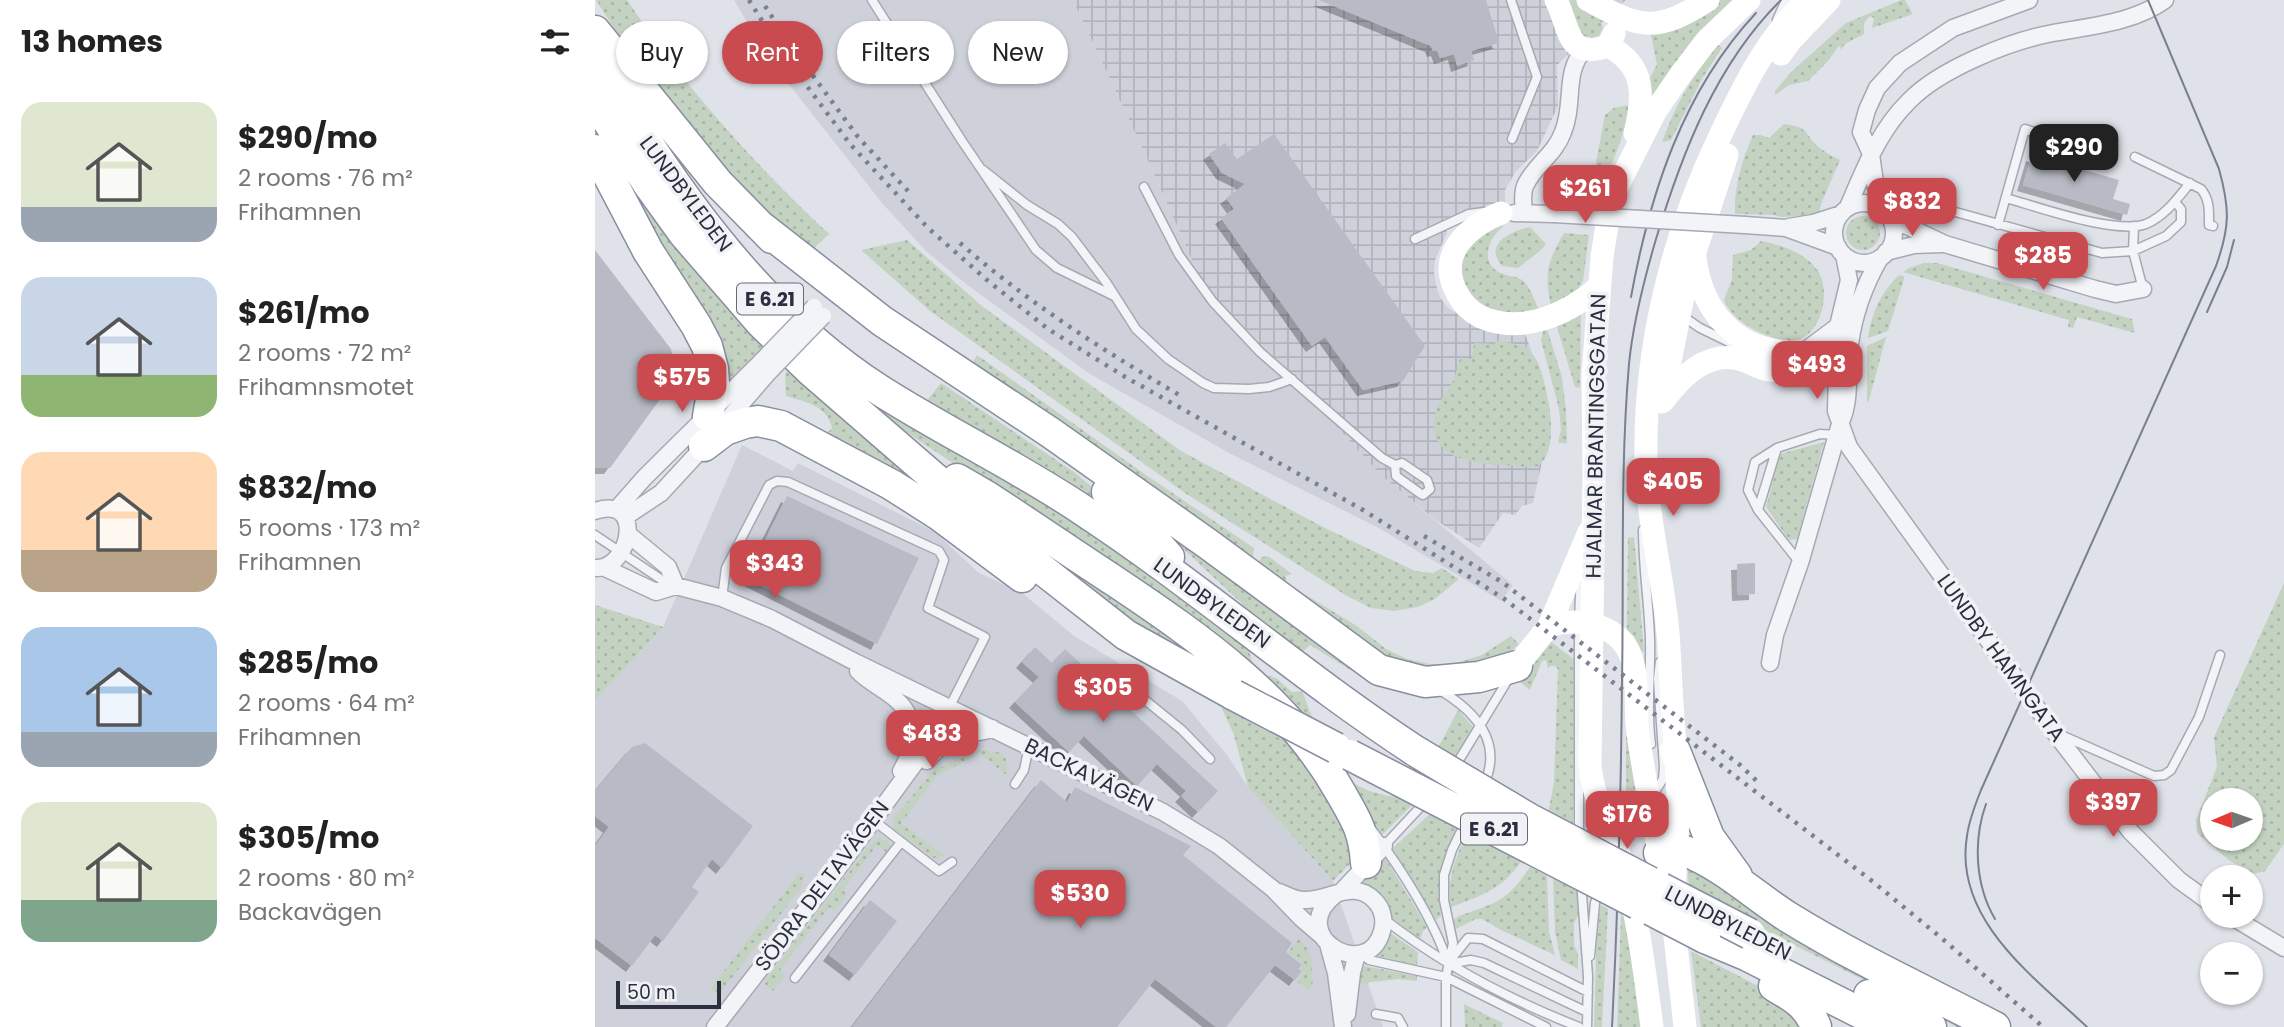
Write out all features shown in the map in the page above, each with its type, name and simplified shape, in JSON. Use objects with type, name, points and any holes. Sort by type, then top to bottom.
[{"type":"highway","points":[[595,31],[718,183],[815,284],[820,309],[847,311],[1070,461],[1126,509],[1207,599]]},
{"type":"highway","name":"LUNDBYLEDEN","points":[[595,58],[646,142],[690,206],[749,276],[804,333],[881,391],[1084,510],[1364,717],[1417,752],[1747,952],[1888,1027]]},
{"type":"highway","name":"LUNDBYLEDEN","points":[[595,101],[648,184],[684,234],[761,323],[812,372],[1020,552],[1126,635],[1234,695],[1705,937],[1931,1027]]},
{"type":"highway","points":[[595,150],[648,251],[708,346],[714,383],[708,416]]},
{"type":"highway","points":[[759,225],[872,314],[1051,433],[1208,544],[1363,660],[1392,675],[1425,682],[1479,677],[1517,666]]},
{"type":"highway","points":[[704,446],[725,430],[745,423],[758,421],[781,426],[892,485],[939,515],[1062,604],[1087,619],[1126,635]]},
{"type":"highway","points":[[901,449],[988,497],[1167,617],[1239,671],[1299,733],[1327,770],[1375,855]]},
{"type":"highway","points":[[1661,756],[1709,836],[1744,885]]},
{"type":"highway","points":[[1668,851],[1689,853],[1827,939],[1995,1027]]},
{"type":"highway","points":[[1747,952],[1799,1000],[1808,1010],[1816,1027]]},
{"type":"main road","points":[[1556,0],[1564,16],[1567,33],[1573,42],[1585,50],[1608,46],[1615,31],[1613,13]]},
{"type":"main road","points":[[1588,0],[1637,23],[1658,24],[1682,16],[1708,0]]},
{"type":"main road","name":"HJALMAR BRANTINGSGATAN","points":[[1652,1027],[1629,885],[1612,860],[1590,765],[1586,623],[1594,526],[1593,375],[1599,287],[1611,199],[1629,161],[1655,112],[1681,74],[1707,40],[1749,0]]},
{"type":"main road","points":[[1647,438],[1662,402],[1675,254],[1694,193],[1759,58],[1775,35],[1807,0]]},
{"type":"main road","points":[[1685,1027],[1672,910],[1661,756],[1667,617],[1651,520],[1647,475],[1650,378],[1672,304],[1746,110],[1765,76],[1790,41],[1829,0]]},
{"type":"main road","points":[[1608,46],[1627,58],[1637,76],[1642,97],[1629,161]]},
{"type":"main road","points":[[1512,213],[1473,227],[1455,248],[1451,260],[1454,288],[1473,312],[1500,322],[1524,322],[1551,317],[1571,308],[1599,287]]},
{"type":"main road","points":[[1694,251],[1700,286],[1708,304],[1741,338],[1761,347],[1802,353],[1840,365]]},
{"type":"main road","points":[[1662,402],[1688,373],[1700,364],[1716,359],[1734,358],[1763,369],[1775,370],[1840,365]]},
{"type":"main road","points":[[1517,666],[1549,626],[1580,550],[1594,526]]},
{"type":"main road","points":[[1549,626],[1564,622],[1586,623],[1619,639],[1629,652],[1635,678],[1638,732],[1650,799],[1668,851]]},
{"type":"main road","points":[[1629,885],[1649,859],[1668,851]]},
{"type":"street","points":[[1883,255],[1893,236],[1875,183],[1871,154],[1861,132],[1877,88],[1900,64],[1953,28],[2029,0]]},
{"type":"street","points":[[1841,251],[1834,230],[1871,154],[1909,100],[1943,75],[1985,55],[2038,36],[2132,18],[2165,0]]},
{"type":"street","points":[[1585,50],[1574,62],[1570,107],[1557,147],[1525,186],[1512,213],[1786,228],[1813,223],[1865,203],[1945,244],[2116,294],[2143,289]]},
{"type":"street","points":[[1786,228],[1861,262],[1869,262],[1914,246],[1945,244]]},
{"type":"street","name":"LUNDBY HAMNGATA","points":[[1841,251],[1849,279],[1838,326],[1840,365],[1836,411],[1839,430],[1853,455],[2056,733],[2143,845],[2179,880],[2200,895]]},
{"type":"street","name":"LUNDBY HAMNGATA","points":[[1840,365],[1863,292],[1883,255]]},
{"type":"street","points":[[676,586],[668,567],[611,514],[661,494],[704,446],[762,370],[820,309]]},
{"type":"street","points":[[1802,353],[1838,326]]},
{"type":"street","name":"BACKAVÄGEN","points":[[600,568],[611,564],[620,552],[611,514],[708,416],[762,370]]},
{"type":"street","name":"LUNDBY HAMNGATA","points":[[1770,663],[1775,635],[1800,563],[1839,430]]},
{"type":"street","name":"BACKAVÄGEN","points":[[600,568],[656,592],[676,586],[722,598],[772,619],[1153,807],[1219,846],[1273,889],[1325,940]]},
{"type":"street","name":"BACKAVÄGEN","points":[[855,662],[858,673],[905,707],[912,726],[909,755],[877,815]]},
{"type":"street","name":"SÖDRA DELTAVÄGEN","points":[[715,1027],[837,871],[934,737],[949,708]]},
{"type":"street","points":[[877,815],[901,793],[939,747],[964,733],[985,732],[992,728]]},
{"type":"street","points":[[1344,1027],[1336,973],[1320,930],[1321,914],[1324,906],[1375,855]]},
{"type":"street","name":"BACKAVÄGEN","points":[[1273,889],[1303,900],[1338,893]]},
{"type":"street","points":[[1325,940],[1341,953],[1359,953],[1376,944],[1381,936],[1383,919],[1378,904],[1366,893],[1338,893]]},
{"type":"street","points":[[2251,928],[2284,948]]},
{"type":"street","points":[[1344,1027],[1352,973],[1359,953]]},
{"type":"lane","points":[[872,0],[1036,250],[1064,273],[1114,296]]},
{"type":"lane","points":[[1511,0],[1537,77],[1512,139]]},
{"type":"lane","points":[[1759,58],[1786,0]]},
{"type":"lane","points":[[1998,225],[2025,129],[2057,140]]},
{"type":"lane","points":[[2135,157],[2201,189],[2207,196],[2209,225],[2213,226]]},
{"type":"lane","points":[[983,170],[1072,237],[1136,329],[1168,359],[1203,383],[1214,388],[1249,389],[1269,387],[1292,379]]},
{"type":"lane","points":[[2007,198],[2110,225],[2134,226],[2145,224],[2163,214],[2190,183]]},
{"type":"lane","points":[[1144,187],[1179,255],[1213,302],[1260,352],[1382,458],[1395,466]]},
{"type":"lane","points":[[1952,211],[2102,253],[2133,251],[2167,236],[2182,222],[2181,209],[2175,202]]},
{"type":"lane","points":[[1415,239],[1469,214],[1512,213]]},
{"type":"lane","points":[[2134,226],[2133,251],[2143,289]]},
{"type":"lane","points":[[1672,304],[1700,328],[1753,354],[1785,360],[1802,353]]},
{"type":"lane","points":[[1800,563],[1758,510],[1748,491],[1755,462],[1777,448],[1839,430]]},
{"type":"lane","points":[[1758,510],[1777,448]]},
{"type":"lane","points":[[1402,463],[1427,480],[1430,489],[1428,492],[1421,494],[1396,476],[1395,466],[1402,463]]},
{"type":"lane","points":[[1647,475],[1643,518],[1643,561],[1650,644],[1647,706],[1661,756],[1650,799]]},
{"type":"lane","points":[[722,598],[726,568],[769,485],[777,481],[788,482],[939,551],[944,560],[928,608],[985,638],[949,708]]},
{"type":"lane","points":[[595,535],[662,580],[676,586]]},
{"type":"lane","points":[[1612,860],[1663,779],[1658,679],[1667,617]]},
{"type":"lane","points":[[1580,853],[1578,800],[1586,623]]},
{"type":"lane","points":[[2056,733],[2154,776],[2164,775],[2171,771],[2199,717],[2220,655]]},
{"type":"lane","points":[[1448,964],[1425,913],[1375,855],[1441,785],[1481,727],[1517,666]]},
{"type":"lane","points":[[1425,682],[1468,710],[1487,737],[1490,766],[1476,801]]},
{"type":"lane","points":[[1145,700],[1182,730],[1210,759]]},
{"type":"lane","points":[[1015,784],[1024,770],[1029,746]]},
{"type":"lane","points":[[1446,1027],[1446,977],[1453,943],[1444,900],[1444,875],[1452,850],[1470,812]]},
{"type":"lane","points":[[877,815],[901,842],[939,871],[952,862]]},
{"type":"lane","points":[[795,978],[901,842]]},
{"type":"lane","points":[[1580,866],[1588,976],[1587,1027]]},
{"type":"lane","points":[[1588,976],[1595,904],[1602,878]]},
{"type":"lane","points":[[1383,919],[1425,950],[1477,981],[1579,1027]]},
{"type":"lane","points":[[1448,964],[1465,941],[1472,937],[1483,939],[1588,992]]},
{"type":"lane","points":[[1359,953],[1369,960],[1446,977],[1546,1027]]},
{"type":"lane","points":[[1448,964],[1471,960],[1484,962],[1587,1012]]},
{"type":"lane","points":[[1376,1014],[1398,1018],[1403,1027]]},
{"type":"shaded area","points":[[734,0],[1073,0],[1203,285],[1301,383],[1383,477],[1513,585],[1501,601],[1377,527],[1229,453],[1090,374],[966,284],[926,251],[882,203],[789,84],[823,84],[823,21],[746,21]]},
{"type":"shaded area","points":[[1073,0],[1626,0],[1557,65],[1558,106],[1537,151],[1515,172],[1505,190],[1505,203],[1471,209],[1444,219],[1447,233],[1435,260],[1434,272],[1440,297],[1447,307],[1468,321],[1524,331],[1539,371],[1549,430],[1533,503],[1522,506],[1515,515],[1503,513],[1479,548],[1437,521],[1383,477],[1301,383],[1255,345],[1203,285]]},
{"type":"shaded area","points":[[742,445],[793,471],[798,463],[935,532],[979,573],[1021,592],[1074,636],[1182,701],[1227,755],[1248,787],[1333,881],[1383,1027],[595,1027],[595,701],[663,627]]},
{"type":"green space","points":[[596,0],[627,0],[641,21],[616,21],[616,31]]},
{"type":"green space","points":[[1578,0],[1599,19],[1603,28],[1599,36],[1591,38],[1578,29],[1568,4]]},
{"type":"green space","points":[[1716,0],[1737,0],[1654,95],[1649,95],[1648,82],[1657,64],[1650,31]]},
{"type":"green space","points":[[1905,0],[1913,14],[1872,28],[1874,18],[1870,16],[1864,23],[1864,34],[1845,44],[1841,50],[1840,46],[1838,47],[1808,81],[1789,85],[1775,95],[1775,91],[1792,71],[1846,23]]},
{"type":"green space","points":[[1718,45],[1722,48],[1703,77],[1671,140],[1662,142],[1686,91]]},
{"type":"green space","points":[[656,84],[689,84],[747,152],[829,234],[809,253],[747,197]]},
{"type":"green space","points":[[1632,104],[1596,208],[1576,207],[1595,168],[1605,115],[1614,108]]},
{"type":"green space","points":[[1784,124],[1799,127],[1820,148],[1840,160],[1819,215],[1781,217],[1735,214],[1739,173],[1753,135],[1769,138]]},
{"type":"green space","points":[[595,125],[766,346],[722,396],[595,138]]},
{"type":"green space","points":[[1863,216],[1875,221],[1880,233],[1875,245],[1863,250],[1851,245],[1846,233],[1851,221]]},
{"type":"green space","points":[[1502,224],[1503,227],[1493,237],[1488,250],[1490,263],[1501,273],[1519,278],[1525,283],[1539,310],[1523,315],[1483,312],[1460,283],[1458,270],[1472,236]]},
{"type":"green space","points":[[1530,227],[1546,244],[1518,268],[1502,266],[1497,258],[1497,245],[1507,235]]},
{"type":"green space","points":[[1564,233],[1589,235],[1583,281],[1574,296],[1551,306],[1549,268]]},
{"type":"green space","points":[[907,240],[982,306],[1181,451],[1323,527],[1415,571],[1433,573],[1442,568],[1459,579],[1435,599],[1418,607],[1394,611],[1371,608],[1347,596],[1185,493],[930,311],[861,250]]},
{"type":"green space","points":[[1761,241],[1785,248],[1807,259],[1822,279],[1824,300],[1818,321],[1813,330],[1797,340],[1787,341],[1764,335],[1737,318],[1724,300],[1732,279],[1733,255],[1751,250]]},
{"type":"green space","points":[[1924,263],[1937,263],[2132,319],[2135,333],[2077,317],[2073,328],[2068,327],[2069,320],[1903,272]]},
{"type":"green space","points":[[1899,275],[1904,276],[1904,279],[1888,331],[1868,338],[1878,304]]},
{"type":"green space","points":[[1581,311],[1580,388],[1575,387],[1557,327],[1558,322]]},
{"type":"green space","points":[[1544,328],[1548,332],[1562,377],[1567,443],[1558,443],[1561,430],[1559,409],[1541,340]]},
{"type":"green space","points":[[1886,337],[1869,400],[1867,403],[1867,346]]},
{"type":"green space","points":[[1499,340],[1527,347],[1539,365],[1549,403],[1551,432],[1546,457],[1539,466],[1523,467],[1469,461],[1447,451],[1434,432],[1437,409],[1453,382],[1460,359],[1472,359],[1474,343],[1494,344]]},
{"type":"green space","points":[[977,355],[1254,548],[1253,558],[1248,560],[969,369]]},
{"type":"green space","points":[[828,366],[1044,496],[1245,638],[1253,664],[1262,674],[1276,678],[1292,692],[1302,691],[1314,722],[1285,706],[996,492],[875,411]]},
{"type":"green space","points":[[788,369],[999,546],[822,438],[832,428],[829,420],[820,409],[786,396],[785,375]]},
{"type":"green space","points":[[941,383],[1074,472],[1122,512],[1117,518],[924,404]]},
{"type":"green space","points":[[1824,442],[1797,539],[1789,540],[1766,507],[1780,454]]},
{"type":"green space","points":[[989,505],[1252,690],[1108,611]]},
{"type":"green space","points":[[1159,526],[1365,672],[1352,671],[1310,645],[1300,654]]},
{"type":"green space","points":[[1634,537],[1642,652],[1634,636],[1627,630],[1628,538]]},
{"type":"green space","points":[[1268,556],[1292,574],[1285,576],[1288,584],[1357,626],[1386,649],[1407,659],[1430,664],[1453,664],[1482,655],[1511,636],[1519,644],[1503,658],[1464,673],[1389,661],[1260,569],[1259,561]]},
{"type":"green space","points":[[2284,583],[2284,844],[2265,871],[2263,865],[2237,865],[2218,851],[2263,851],[2263,788],[2209,788],[2217,767],[2214,737]]},
{"type":"green space","points":[[595,605],[663,627],[595,701]]},
{"type":"green space","points":[[1550,641],[1576,661],[1573,829],[1548,814],[1554,782],[1558,669],[1550,666],[1548,669],[1546,660],[1542,661],[1530,690],[1515,678]]},
{"type":"green space","points":[[1219,702],[1304,748],[1345,811],[1353,861],[1333,881],[1248,787],[1234,735]]},
{"type":"green space","points":[[1458,710],[1474,728],[1454,760],[1437,750]]},
{"type":"green space","points":[[1626,736],[1630,736],[1639,791],[1631,824],[1626,823]]},
{"type":"green space","points":[[978,749],[1002,753],[1007,761],[1007,774],[980,754],[976,755],[937,776],[901,823],[945,856],[933,858],[894,829],[893,819],[932,772]]},
{"type":"green space","points":[[1342,774],[1367,790],[1415,802],[1382,835]]},
{"type":"green space","points":[[2200,810],[2200,836],[2197,833],[2196,820]]},
{"type":"green space","points":[[1432,812],[1458,825],[1442,869],[1439,892],[1441,916],[1436,920],[1392,849]]},
{"type":"green space","points":[[1468,831],[1521,862],[1498,885],[1451,907],[1451,877]]},
{"type":"green space","points":[[880,837],[891,846],[886,852],[877,845],[843,890],[847,895],[835,911],[829,907],[780,970],[786,975],[773,991],[765,985],[766,979],[874,840]]},
{"type":"green space","points":[[1385,857],[1427,927],[1420,940],[1356,886]]},
{"type":"green space","points":[[1687,863],[1980,1027],[1957,1027],[1766,931],[1689,887]]},
{"type":"green space","points":[[1530,867],[1547,876],[1549,932],[1555,955],[1482,919],[1476,919],[1456,929],[1453,920],[1500,899]]},
{"type":"green space","points":[[800,872],[805,875],[800,889],[721,992],[718,994],[710,989]]},
{"type":"green space","points":[[1553,878],[1579,892],[1579,914],[1574,923],[1578,969],[1561,960],[1555,932]]},
{"type":"green space","points":[[1601,905],[1608,909],[1602,1027],[1594,1027],[1597,924]]},
{"type":"green space","points":[[1621,915],[1628,919],[1644,1027],[1617,1027]]},
{"type":"green space","points":[[1389,932],[1418,952],[1417,966],[1374,955],[1382,947]]},
{"type":"green space","points":[[1299,938],[1312,961],[1313,982],[1309,991],[1297,981],[1304,972],[1300,969],[1303,965],[1288,952]]},
{"type":"green space","points":[[1691,951],[1781,998],[1807,1027],[1701,1027]]},
{"type":"green space","points":[[1360,965],[1417,976],[1417,981],[1398,979],[1355,984]]},
{"type":"green space","points":[[1464,1004],[1503,1023],[1502,1027],[1465,1027]]},
{"type":"building","points":[[1319,0],[1486,0],[1499,43],[1471,51],[1474,60],[1457,66],[1454,54],[1440,58],[1437,50],[1433,51],[1431,46]]},
{"type":"building","points":[[1274,134],[1425,346],[1403,381],[1363,390],[1325,337],[1312,346],[1221,218],[1234,209],[1226,198],[1245,184],[1222,173],[1209,154],[1225,143],[1237,159]]},
{"type":"building","points":[[2032,155],[2119,180],[2113,199],[2130,204],[2127,215],[2023,185]]},
{"type":"building","points":[[595,250],[671,349],[677,376],[610,468],[595,468]]},
{"type":"building","points":[[787,496],[919,558],[877,644],[746,578]]},
{"type":"building","points":[[1755,563],[1755,594],[1738,595],[1737,564]]},
{"type":"building","points":[[1035,647],[1052,663],[1065,649],[1218,791],[1198,812],[1181,796],[1186,791],[1157,764],[1137,786],[1084,736],[1069,752],[1015,702],[1039,677],[1022,662]]},
{"type":"building","points":[[645,743],[753,826],[722,868],[712,859],[692,887],[699,892],[663,941],[655,935],[632,966],[595,938],[595,846],[609,827],[595,816],[595,791],[632,747]]},
{"type":"building","points":[[1041,780],[1067,802],[1075,787],[1191,846],[1183,855],[1292,943],[1286,952],[1302,965],[1298,969],[1302,971],[1295,980],[1275,965],[1226,1027],[1216,1027],[1155,979],[1117,1027],[852,1027]]},
{"type":"building","points":[[870,900],[897,921],[855,975],[829,955]]},
{"type":"tram line","points":[[1612,1027],[1620,810],[1624,443],[1633,333],[1656,239],[1690,142],[1704,111],[1738,52],[1781,0]]},
{"type":"tram line","points":[[2087,1027],[2022,966],[1985,920],[1972,894],[1966,866],[1967,836],[1981,790],[2216,266],[2224,240],[2227,207],[2219,169],[2148,0]]},
{"type":"tram line","points":[[1631,297],[1648,220],[1673,145],[1708,76],[1730,43],[1756,13]]},
{"type":"tram line","points":[[2207,312],[2227,267],[2234,240]]},
{"type":"tram line","points":[[1986,804],[1979,832],[1978,862],[1983,892],[1995,919]]},
{"type":"railway","points":[[749,0],[781,51],[850,144],[928,228],[1048,329],[1127,378],[1363,510],[1503,598],[1872,881],[2043,1027]]},
{"type":"railway","points":[[765,6],[858,137],[908,191]]},
{"type":"railway","points":[[960,243],[1067,325],[1181,396]]},
{"type":"railway","points":[[1424,536],[1502,582],[1740,765],[1761,785]]}]
